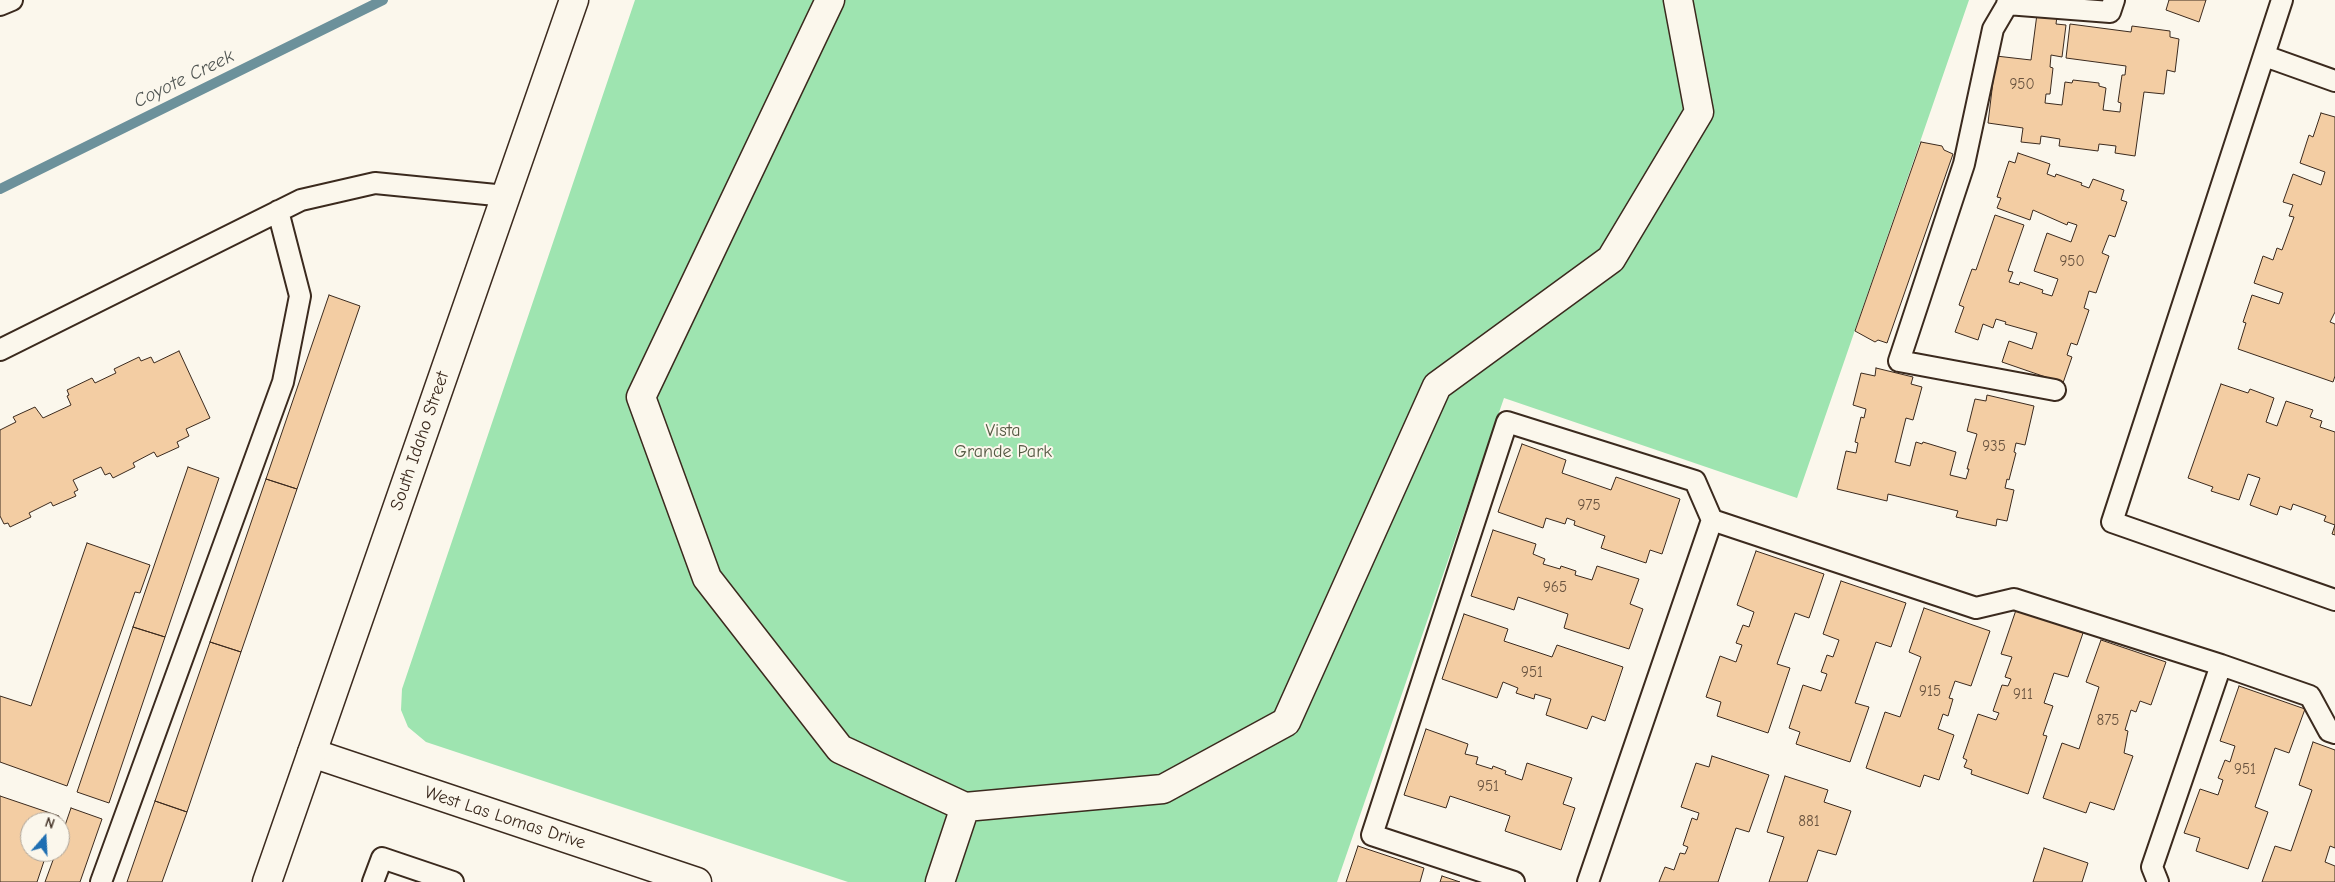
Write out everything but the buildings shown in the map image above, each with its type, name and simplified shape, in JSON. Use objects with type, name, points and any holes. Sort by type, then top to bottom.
[{"type":"street","name":"South Idaho Street","points":[[267,882],[574,0]]},
{"type":"street","points":[[830,0],[641,397],[707,578],[840,749],[965,807],[1163,789],[1286,722],[1437,386],[1611,259],[1699,112],[1678,0]]},
{"type":"street","name":"West Las Lomas Drive","points":[[312,753],[697,882]]},
{"type":"street","points":[[940,882],[965,807]]},
{"type":"lane","points":[[0,5],[12,0]]},
{"type":"lane","points":[[2055,390],[1899,361],[1964,164],[1993,29],[2008,2],[2110,12],[2114,0]]},
{"type":"lane","points":[[2282,0],[2112,522],[2335,600]]},
{"type":"lane","points":[[2265,56],[2335,81]]},
{"type":"lane","points":[[0,350],[301,200],[375,183],[506,196]]},
{"type":"lane","points":[[101,882],[283,382],[300,296],[278,211]]},
{"type":"lane","points":[[1514,882],[1372,835],[1507,422],[1695,481],[1712,520],[1588,882]]},
{"type":"lane","points":[[1712,520],[1976,608],[2014,599],[2221,665],[2310,696],[2329,731],[2335,733]]},
{"type":"lane","points":[[2158,882],[2152,866],[2221,665]]},
{"type":"lane","points":[[373,882],[382,858],[453,882]]},
{"type":"green space","name":"Vista Grande Park","points":[[635,0],[1969,0],[1797,498],[1504,398],[1337,882],[848,882],[426,742],[408,727],[401,710],[402,689]]},
{"type":"waterway","name":"Coyote Creek","points":[[0,189],[383,0]]}]
